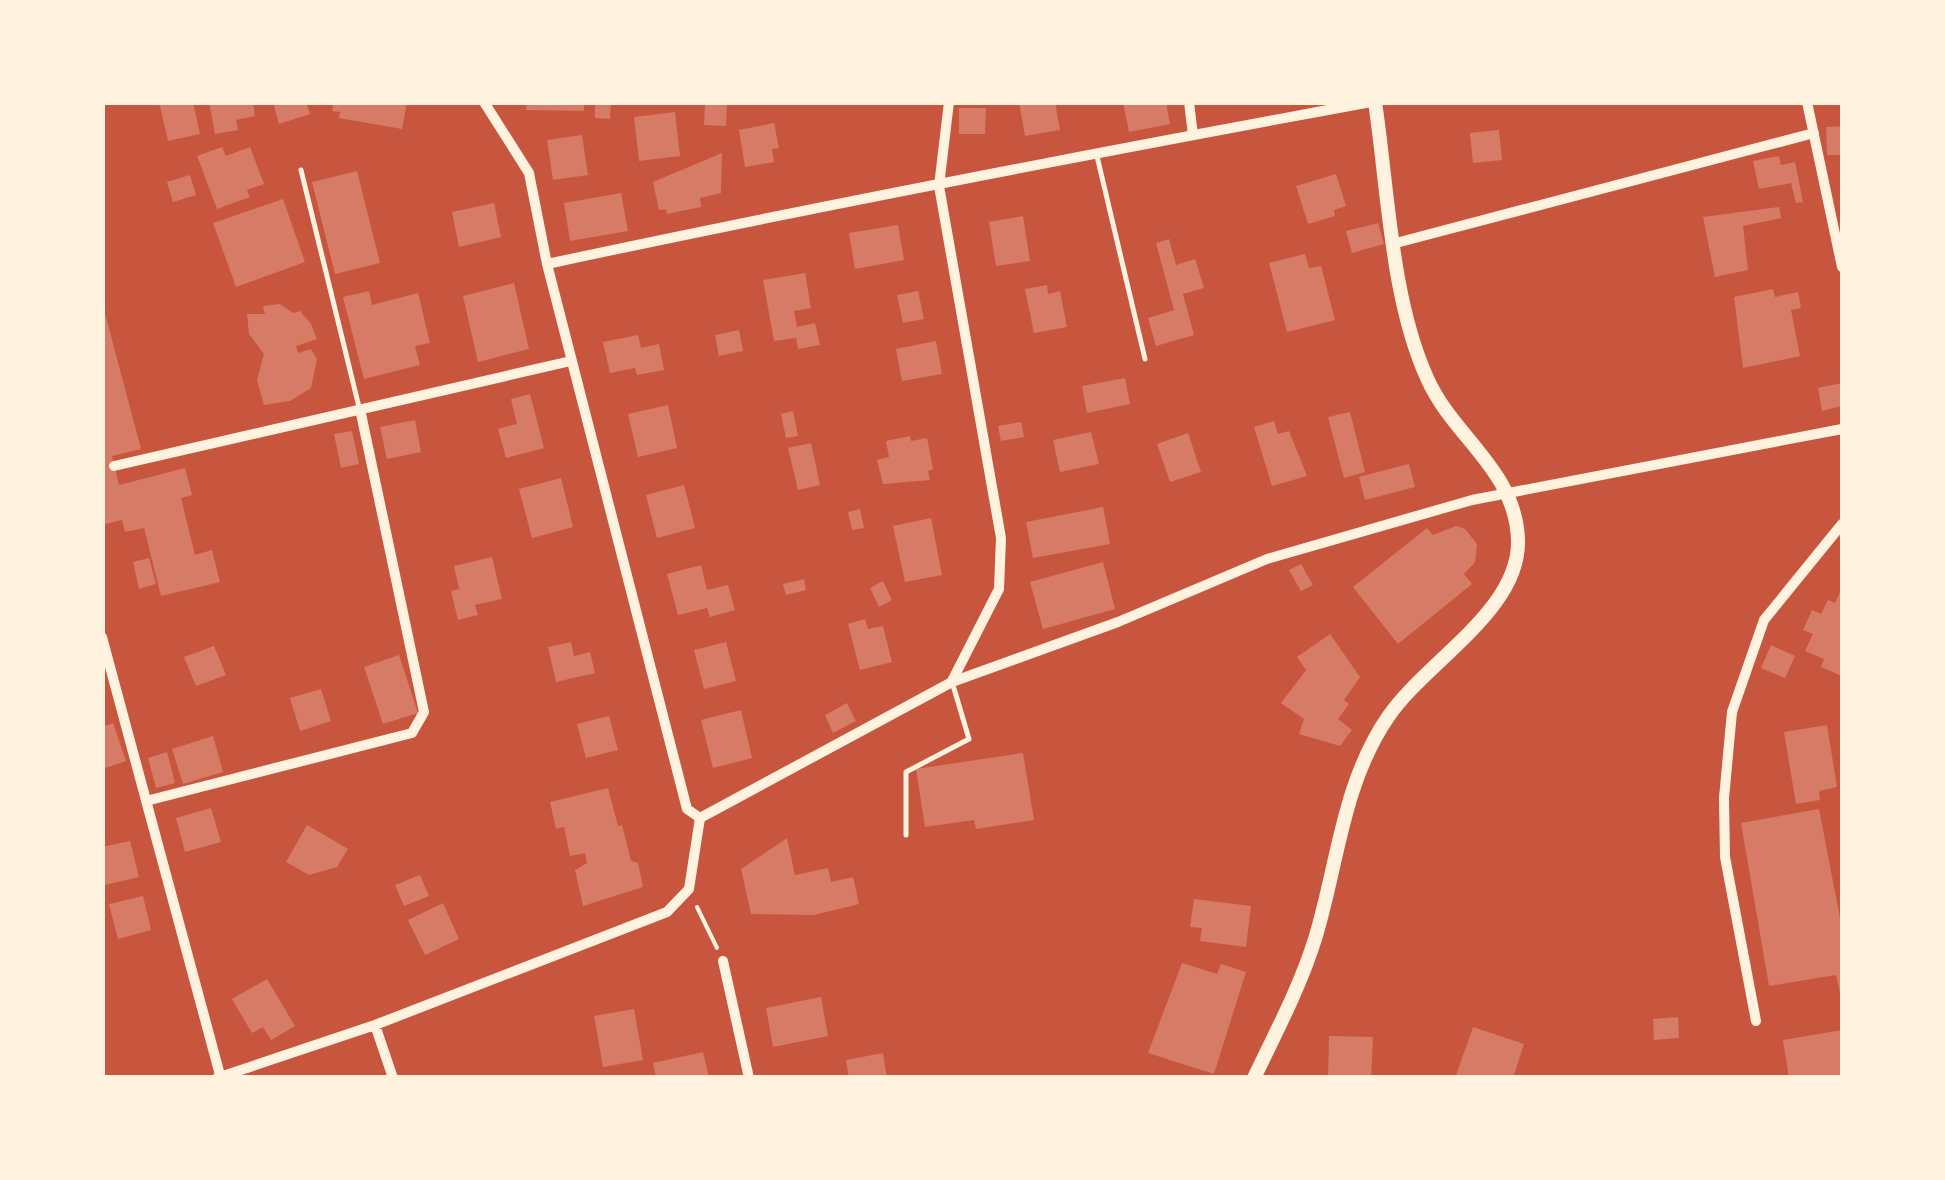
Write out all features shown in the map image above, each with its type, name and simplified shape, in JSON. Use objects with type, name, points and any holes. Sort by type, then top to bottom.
[{"type":"main road","points":[[1254,1078],[1316,937],[1340,829],[1368,750],[1419,677],[1502,596],[1514,577],[1518,541],[1510,495],[1488,460],[1452,421],[1427,378],[1408,323],[1373,102]]},
{"type":"street","points":[[484,102],[529,172],[547,264],[687,809],[700,818]]},
{"type":"street","points":[[950,102],[939,186],[1000,538],[999,589],[952,682]]},
{"type":"street","points":[[1190,102],[1194,135]]},
{"type":"street","points":[[547,264],[855,197],[939,186],[1096,152],[1373,102]]},
{"type":"street","points":[[1807,102],[1842,268]]},
{"type":"street","points":[[1396,243],[1814,133]]},
{"type":"street","points":[[114,466],[572,361]]},
{"type":"street","points":[[146,802],[412,733],[424,712],[360,410]]},
{"type":"street","points":[[700,818],[952,682],[1118,622],[1267,559],[1472,500],[1842,429]]},
{"type":"street","points":[[1756,1021],[1726,856],[1724,798],[1732,712],[1764,620],[1842,524]]},
{"type":"street","points":[[102,638],[219,1076],[375,1025],[667,912],[689,889],[700,818]]},
{"type":"street","points":[[723,961],[749,1078]]},
{"type":"street","points":[[375,1025],[393,1078]]},
{"type":"lane","points":[[1096,152],[1144,359]]},
{"type":"lane","points":[[302,170],[360,410]]},
{"type":"lane","points":[[906,834],[906,772],[969,739],[952,682]]},
{"type":"path","points":[[689,889],[723,961]]},
{"type":"building","points":[[159,102],[193,102],[200,134],[168,141]]},
{"type":"building","points":[[209,102],[253,102],[255,116],[236,120],[238,130],[215,134]]},
{"type":"building","points":[[273,102],[306,102],[310,114],[279,124]]},
{"type":"building","points":[[334,102],[407,102],[402,129],[339,118],[340,112],[332,111]]},
{"type":"building","points":[[527,102],[584,102],[584,111],[526,110]]},
{"type":"building","points":[[595,102],[611,102],[610,119],[595,118]]},
{"type":"building","points":[[1019,102],[1055,102],[1060,130],[1025,136]]},
{"type":"building","points":[[1123,102],[1166,102],[1170,124],[1129,132]]},
{"type":"building","points":[[705,103],[727,103],[726,126],[704,125]]},
{"type":"building","points":[[959,108],[986,108],[985,134],[959,134]]},
{"type":"building","points":[[675,112],[680,156],[639,161],[634,117]]},
{"type":"building","points":[[774,123],[779,148],[772,149],[774,162],[745,167],[739,130]]},
{"type":"building","points":[[1842,126],[1842,155],[1827,155],[1826,127]]},
{"type":"building","points":[[1499,130],[1502,160],[1473,163],[1470,133]]},
{"type":"building","points":[[582,135],[588,175],[553,180],[547,140]]},
{"type":"building","points":[[222,147],[226,156],[250,147],[264,184],[247,190],[250,197],[217,209],[197,156]]},
{"type":"building","points":[[722,153],[721,193],[700,198],[701,207],[667,214],[666,209],[659,210],[653,182]]},
{"type":"building","points":[[1779,156],[1781,165],[1795,162],[1803,202],[1796,203],[1791,183],[1759,189],[1753,161]]},
{"type":"building","points":[[357,171],[380,263],[335,274],[312,182]]},
{"type":"building","points":[[1336,174],[1346,206],[1334,210],[1335,216],[1308,224],[1296,186]]},
{"type":"building","points":[[190,175],[196,195],[173,202],[167,182]]},
{"type":"building","points":[[621,193],[628,231],[570,241],[564,203]]},
{"type":"building","points":[[283,199],[305,262],[236,287],[213,223]]},
{"type":"building","points":[[494,203],[501,237],[459,247],[452,212]]},
{"type":"building","points":[[1779,207],[1781,218],[1743,226],[1748,270],[1715,277],[1703,217]]},
{"type":"building","points":[[1023,216],[1030,261],[996,266],[989,222]]},
{"type":"building","points":[[1378,223],[1384,244],[1352,253],[1346,231]]},
{"type":"building","points":[[898,225],[904,260],[855,269],[849,233]]},
{"type":"building","points":[[1169,239],[1176,265],[1195,259],[1204,288],[1183,294],[1194,335],[1156,346],[1148,318],[1174,310],[1156,243]]},
{"type":"building","points":[[1305,254],[1309,268],[1321,266],[1335,320],[1287,332],[1269,263]]},
{"type":"building","points":[[805,273],[811,308],[794,311],[797,327],[815,323],[820,345],[798,349],[796,338],[774,341],[763,280]]},
{"type":"building","points":[[514,283],[529,349],[478,362],[463,296]]},
{"type":"building","points":[[1047,285],[1048,294],[1060,291],[1067,327],[1034,333],[1025,289]]},
{"type":"building","points":[[1773,289],[1775,297],[1798,292],[1801,308],[1791,310],[1800,356],[1743,368],[1734,297]]},
{"type":"building","points":[[369,291],[372,305],[418,293],[430,343],[415,346],[420,365],[364,379],[343,297]]},
{"type":"building","points":[[918,291],[924,319],[903,323],[897,295]]},
{"type":"building","points":[[102,302],[141,449],[112,456],[119,485],[185,468],[192,495],[181,498],[195,555],[212,550],[220,582],[161,596],[144,528],[125,532],[122,520],[102,525]]},
{"type":"building","points":[[280,304],[293,313],[300,311],[311,324],[317,339],[296,346],[298,353],[311,349],[317,359],[311,388],[290,401],[264,405],[257,380],[264,354],[249,334],[247,314],[265,314],[263,306]]},
{"type":"building","points":[[739,330],[743,351],[719,356],[715,335]]},
{"type":"building","points":[[638,335],[641,348],[659,344],[664,370],[637,375],[635,368],[610,373],[603,342]]},
{"type":"building","points":[[936,341],[942,374],[902,381],[896,349]]},
{"type":"building","points":[[1125,378],[1130,404],[1087,413],[1082,386]]},
{"type":"building","points":[[1842,383],[1842,406],[1822,411],[1818,388]]},
{"type":"building","points":[[530,394],[544,448],[506,458],[498,429],[517,424],[511,399]]},
{"type":"building","points":[[668,405],[677,448],[638,457],[628,414]]},
{"type":"building","points":[[793,411],[798,436],[786,438],[781,414]]},
{"type":"building","points":[[1350,412],[1365,472],[1344,478],[1328,417]]},
{"type":"building","points":[[415,420],[421,452],[387,459],[380,427]]},
{"type":"building","points":[[1274,421],[1278,434],[1289,431],[1307,476],[1272,486],[1254,427]]},
{"type":"building","points":[[1021,422],[1024,437],[1001,441],[998,426]]},
{"type":"building","points":[[352,431],[359,464],[341,468],[334,434]]},
{"type":"building","points":[[1091,432],[1099,464],[1060,472],[1053,440]]},
{"type":"building","points":[[1188,433],[1201,472],[1170,482],[1157,444]]},
{"type":"building","points":[[910,436],[911,441],[927,438],[933,469],[928,471],[930,480],[883,484],[877,460],[889,457],[886,441]]},
{"type":"building","points":[[811,443],[820,485],[798,490],[788,448]]},
{"type":"building","points":[[1409,464],[1415,487],[1365,500],[1359,477]]},
{"type":"building","points":[[561,478],[573,527],[532,538],[519,489]]},
{"type":"building","points":[[684,485],[695,528],[657,538],[646,495]]},
{"type":"building","points":[[1103,507],[1110,544],[1033,558],[1026,522]]},
{"type":"building","points":[[860,509],[864,528],[852,530],[848,512]]},
{"type":"building","points":[[931,518],[942,575],[905,582],[893,526]]},
{"type":"building","points":[[1456,526],[1465,529],[1477,544],[1475,562],[1464,574],[1472,584],[1398,644],[1353,587],[1427,528],[1433,535]]},
{"type":"building","points":[[492,557],[502,599],[475,605],[478,615],[458,620],[451,591],[459,589],[454,566]]},
{"type":"building","points":[[149,558],[156,584],[139,589],[133,562]]},
{"type":"building","points":[[1103,562],[1115,609],[1043,629],[1030,582]]},
{"type":"building","points":[[1301,564],[1313,585],[1301,591],[1289,570]]},
{"type":"building","points":[[701,565],[707,590],[728,585],[735,610],[710,617],[707,608],[678,615],[667,574]]},
{"type":"building","points":[[804,579],[806,590],[786,595],[783,584]]},
{"type":"building","points":[[883,581],[892,600],[879,607],[870,588]]},
{"type":"building","points":[[1842,587],[1842,676],[1821,667],[1824,659],[1805,651],[1813,634],[1803,630],[1812,610],[1821,614],[1828,600],[1835,603]]},
{"type":"building","points":[[865,619],[868,629],[883,626],[892,662],[860,670],[848,624]]},
{"type":"building","points":[[1330,634],[1360,677],[1344,700],[1349,704],[1338,719],[1352,730],[1340,746],[1299,734],[1304,719],[1281,703],[1306,670],[1297,657]]},
{"type":"building","points":[[571,642],[574,656],[590,652],[595,673],[556,682],[548,647]]},
{"type":"building","points":[[726,642],[736,681],[704,689],[694,650]]},
{"type":"building","points":[[1771,645],[1795,656],[1785,678],[1761,668]]},
{"type":"building","points":[[214,646],[226,675],[196,686],[184,657]]},
{"type":"building","points":[[399,655],[418,713],[383,724],[364,667]]},
{"type":"building","points":[[321,689],[331,721],[300,731],[290,698]]},
{"type":"building","points":[[847,703],[856,721],[833,733],[825,715]]},
{"type":"building","points":[[741,710],[752,758],[713,768],[701,720]]},
{"type":"building","points":[[609,716],[618,750],[586,758],[577,724]]},
{"type":"building","points":[[113,723],[126,761],[102,769],[102,727]]},
{"type":"building","points":[[1827,725],[1837,787],[1819,791],[1820,800],[1796,804],[1784,732]]},
{"type":"building","points":[[213,736],[223,772],[183,784],[172,749]]},
{"type":"building","points":[[167,752],[175,783],[156,788],[148,758]]},
{"type":"building","points":[[1023,753],[1034,820],[976,829],[974,820],[925,827],[916,769]]},
{"type":"building","points":[[608,788],[631,861],[638,863],[643,887],[583,906],[575,870],[587,863],[585,853],[570,856],[564,827],[556,829],[550,802]]},
{"type":"building","points":[[211,808],[221,842],[185,852],[176,818]]},
{"type":"building","points":[[1819,809],[1842,928],[1842,1002],[1836,975],[1769,986],[1741,823]]},
{"type":"building","points":[[307,825],[348,849],[337,867],[309,875],[286,862]]},
{"type":"building","points":[[787,838],[795,875],[828,868],[831,882],[853,877],[859,904],[814,915],[751,914],[741,869]]},
{"type":"building","points":[[130,841],[139,877],[105,885],[102,847]]},
{"type":"building","points":[[420,875],[429,896],[404,906],[395,885]]},
{"type":"building","points":[[143,896],[151,930],[118,939],[109,904]]},
{"type":"building","points":[[1194,899],[1251,906],[1246,947],[1200,941],[1202,928],[1190,927]]},
{"type":"building","points":[[443,903],[459,939],[425,955],[408,920]]},
{"type":"building","points":[[1182,963],[1217,974],[1221,964],[1246,972],[1214,1074],[1148,1053]]},
{"type":"building","points":[[267,979],[295,1026],[271,1040],[263,1027],[252,1033],[232,999]]},
{"type":"building","points":[[821,997],[828,1036],[773,1047],[766,1008]]},
{"type":"building","points":[[634,1009],[643,1060],[603,1067],[594,1016]]},
{"type":"building","points":[[1678,1017],[1679,1038],[1654,1040],[1653,1019]]},
{"type":"building","points":[[1473,1027],[1524,1044],[1513,1078],[1455,1078]]},
{"type":"building","points":[[1842,1030],[1842,1078],[1789,1078],[1783,1040]]},
{"type":"building","points":[[1329,1036],[1373,1037],[1371,1078],[1328,1078]]},
{"type":"building","points":[[703,1052],[709,1078],[656,1078],[653,1063]]},
{"type":"building","points":[[883,1053],[887,1078],[849,1078],[846,1060]]}]
